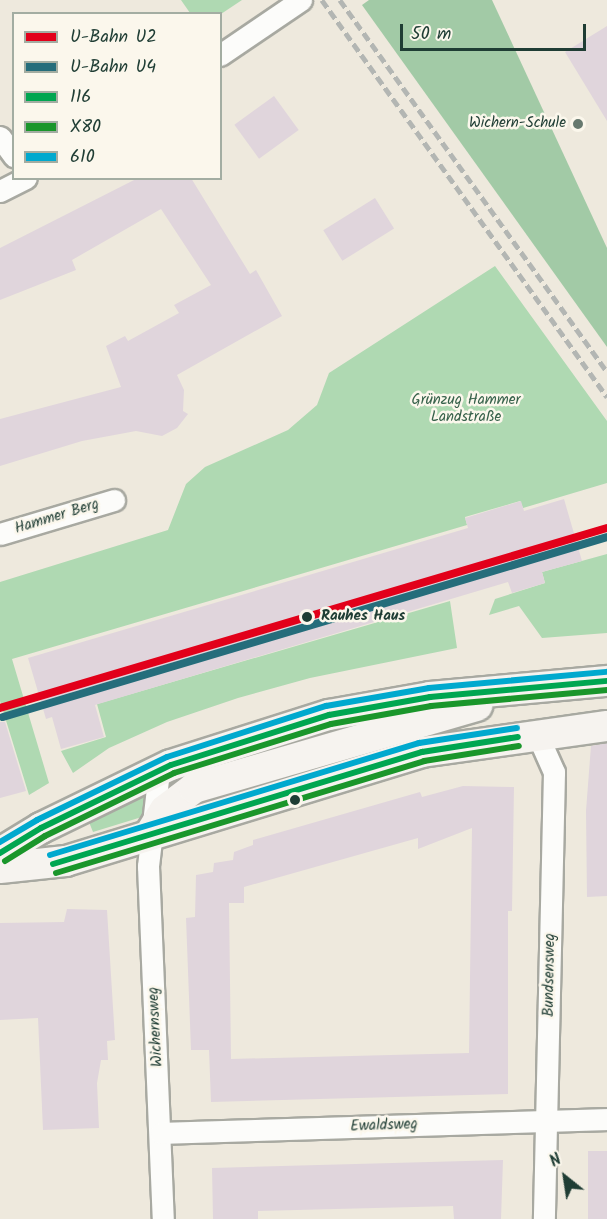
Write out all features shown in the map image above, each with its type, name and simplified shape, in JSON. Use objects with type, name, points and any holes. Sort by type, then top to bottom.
[{"type":"main road","points":[[0,853],[41,828],[159,771],[329,715],[430,697],[607,681]]},
{"type":"main road","points":[[150,834],[165,810],[194,788],[551,686]]},
{"type":"main road","points":[[0,868],[66,861],[422,752],[537,734],[607,726]]},
{"type":"street","points":[[222,54],[301,0]]},
{"type":"street","points":[[0,137],[12,153]]},
{"type":"street","points":[[0,190],[22,180]]},
{"type":"street","name":"Hammer Berg","points":[[0,534],[114,500]]},
{"type":"street","name":"Bundsensweg","points":[[537,734],[554,772],[544,1219]]},
{"type":"street","name":"Wichernsweg","points":[[159,771],[147,866],[161,1133],[163,1219]]},
{"type":"street","name":"Ewaldsweg","points":[[161,1133],[607,1119]]},
{"type":"green space","points":[[181,0],[242,0],[222,13],[189,12]]},
{"type":"green space","points":[[369,0],[492,0],[607,248],[607,347],[362,5]]},
{"type":"green space","name":"Grünzug Hammer Landstraße","points":[[495,266],[607,421],[607,483],[523,508],[520,501],[465,517],[467,525],[12,659],[49,783],[29,795],[0,701],[0,582],[168,530],[186,484],[205,467],[288,430],[317,405],[329,373]]},
{"type":"green space","points":[[607,554],[607,633],[542,638],[519,606],[489,615],[495,599],[545,583],[542,572]]},
{"type":"green space","points":[[450,601],[457,648],[310,678],[238,698],[167,722],[109,748],[73,773],[61,751],[106,737],[97,704]]},
{"type":"green space","points":[[146,794],[145,816],[93,832],[89,822]]},
{"type":"building","points":[[607,26],[607,121],[565,52]]},
{"type":"building","points":[[274,96],[299,130],[259,159],[234,125]]},
{"type":"building","points":[[134,180],[192,180],[250,274],[256,270],[282,316],[177,375],[184,390],[183,411],[188,414],[177,428],[162,436],[136,431],[82,441],[0,466],[0,419],[121,387],[106,346],[125,336],[128,341],[179,313],[174,305],[211,285],[161,209],[72,260],[76,270],[0,300],[0,248]]},
{"type":"building","points":[[375,198],[394,229],[342,261],[323,230]]},
{"type":"building","points":[[564,499],[582,561],[542,572],[545,583],[512,593],[508,582],[95,705],[104,737],[61,749],[52,717],[46,719],[28,658],[468,528],[465,518],[521,501],[524,511]]},
{"type":"building","points":[[0,722],[5,722],[26,791],[0,798]]},
{"type":"building","points":[[607,743],[607,896],[587,897],[586,811],[591,746]]},
{"type":"building","points":[[463,786],[514,787],[512,911],[508,911],[508,1094],[211,1102],[209,1050],[191,1050],[186,918],[195,917],[196,875],[213,872],[214,863],[233,860],[234,852],[253,845],[253,840],[420,792],[422,797]],"holes":[[[472,828],[469,1053],[231,1059],[229,903],[244,903],[244,887],[418,838],[418,849]]]},
{"type":"building","points":[[67,909],[107,910],[115,1040],[107,1041],[108,1060],[101,1060],[97,1083],[99,1128],[43,1130],[38,1018],[0,1020],[0,923],[64,922]]},
{"type":"building","points":[[588,1151],[607,1151],[607,1219],[588,1219]]},
{"type":"building","points":[[503,1160],[501,1219],[454,1219],[453,1206],[258,1211],[258,1219],[213,1219],[212,1168]]},
{"type":"railway","points":[[322,0],[607,397]]},
{"type":"railway","points":[[340,0],[607,372]]},
{"type":"metro line","name":"U2","points":[[0,708],[607,528]]},
{"type":"metro line","name":"U4","points":[[3,717],[607,537]]},
{"type":"transit line","name":"610","points":[[0,842],[37,820],[167,757],[326,706],[429,688],[606,672]]},
{"type":"transit line","name":"116","points":[[0,853],[41,828],[171,765],[329,715],[430,697],[607,681]]},
{"type":"transit line","name":"X80","points":[[5,861],[45,836],[174,773],[331,724],[431,706],[607,690]]},
{"type":"transit line","name":"610","points":[[50,855],[419,743],[517,728]]},
{"type":"transit line","name":"116","points":[[53,864],[422,752],[518,737]]},
{"type":"transit line","name":"X80","points":[[56,873],[424,761],[519,746]]},
{"type":"place","name":"Wichern-Schule","points":[[578,124]]},
{"type":"place","name":"Rauhes Haus","points":[[307,617]]}]
